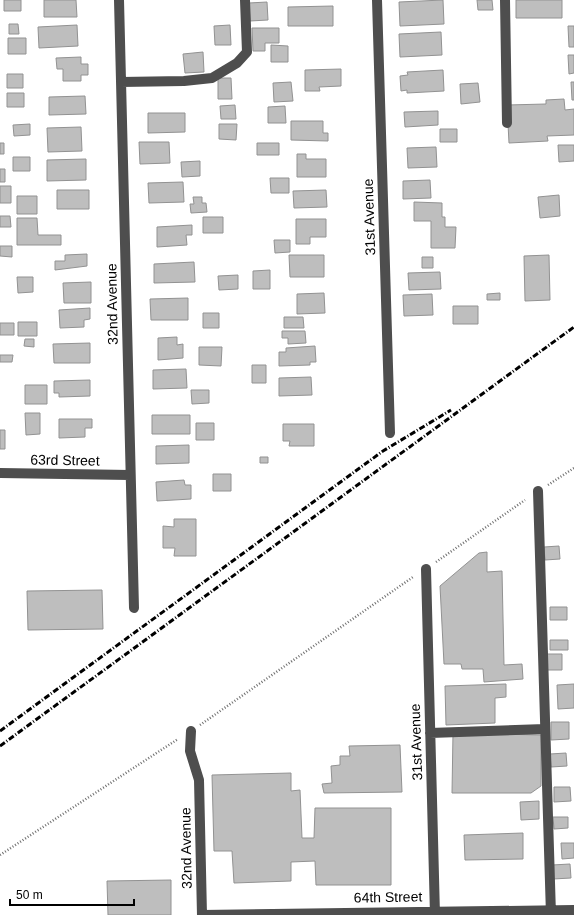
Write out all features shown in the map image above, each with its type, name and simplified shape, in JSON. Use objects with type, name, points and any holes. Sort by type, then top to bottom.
[{"type":"street","name":"32nd Avenue","points":[[119,0],[134,608]]},
{"type":"street","points":[[121,82],[184,81],[212,78],[237,63],[247,52],[245,0]]},
{"type":"street","name":"31st Avenue","points":[[377,0],[390,433]]},
{"type":"street","points":[[506,0],[507,123]]},
{"type":"street","name":"63rd Street","points":[[0,473],[130,474]]},
{"type":"street","points":[[538,491],[550,912]]},
{"type":"street","name":"31st Avenue","points":[[426,569],[435,913]]},
{"type":"street","points":[[430,733],[545,729]]},
{"type":"street","name":"32nd Avenue","points":[[191,731],[190,751],[199,780],[202,915]]},
{"type":"street","name":"64th Street","points":[[202,915],[550,912],[574,910]]},
{"type":"path","points":[[0,855],[191,731],[538,491],[574,468]]},
{"type":"building","points":[[4,0],[21,0],[21,11],[4,11]]},
{"type":"building","points":[[44,0],[76,0],[77,17],[44,17]]},
{"type":"building","points":[[443,0],[444,24],[400,26],[399,2]]},
{"type":"building","points":[[477,0],[492,0],[493,10],[478,10]]},
{"type":"building","points":[[516,0],[562,0],[562,18],[516,18]]},
{"type":"building","points":[[267,2],[268,20],[250,21],[249,3]]},
{"type":"building","points":[[333,6],[333,26],[288,26],[288,7]]},
{"type":"building","points":[[9,24],[18,24],[19,34],[9,34]]},
{"type":"building","points":[[77,25],[78,46],[39,48],[38,27]]},
{"type":"building","points":[[230,25],[231,45],[215,45],[214,26]]},
{"type":"building","points":[[568,26],[574,26],[574,47],[569,47]]},
{"type":"building","points":[[252,28],[279,28],[279,43],[265,43],[265,51],[253,51]]},
{"type":"building","points":[[441,32],[442,55],[400,57],[399,34]]},
{"type":"building","points":[[8,38],[26,38],[26,54],[8,54]]},
{"type":"building","points":[[271,45],[288,46],[288,62],[271,62]]},
{"type":"building","points":[[203,52],[204,72],[185,73],[183,54]]},
{"type":"building","points":[[568,55],[574,55],[574,73],[569,74]]},
{"type":"building","points":[[81,57],[81,64],[88,64],[88,75],[81,75],[81,81],[63,81],[63,69],[57,69],[56,58]]},
{"type":"building","points":[[341,69],[341,86],[319,87],[320,91],[305,91],[305,70]]},
{"type":"building","points":[[443,70],[444,91],[407,93],[407,90],[401,91],[400,76],[408,75],[407,72]]},
{"type":"building","points":[[7,74],[23,74],[23,88],[7,88]]},
{"type":"building","points":[[218,78],[231,78],[232,99],[218,99]]},
{"type":"building","points":[[291,82],[293,101],[274,102],[273,83]]},
{"type":"building","points":[[571,82],[574,82],[574,100],[572,100]]},
{"type":"building","points":[[478,83],[480,102],[461,104],[460,84]]},
{"type":"building","points":[[7,93],[24,93],[24,107],[7,107]]},
{"type":"building","points":[[85,96],[86,114],[49,115],[49,97]]},
{"type":"building","points":[[564,99],[565,110],[574,109],[574,135],[547,136],[548,141],[509,143],[507,105],[546,104],[546,100]]},
{"type":"building","points":[[235,105],[236,119],[221,119],[220,106]]},
{"type":"building","points":[[285,106],[286,123],[268,123],[268,107]]},
{"type":"building","points":[[438,111],[438,125],[405,127],[404,112]]},
{"type":"building","points":[[148,113],[185,113],[185,132],[148,133]]},
{"type":"building","points":[[291,121],[323,121],[323,133],[328,133],[328,141],[291,140]]},
{"type":"building","points":[[30,124],[30,135],[14,136],[13,125]]},
{"type":"building","points":[[219,124],[237,124],[236,140],[219,139]]},
{"type":"building","points":[[81,127],[82,151],[48,152],[47,128]]},
{"type":"building","points":[[440,129],[457,129],[457,142],[440,142]]},
{"type":"building","points":[[139,142],[169,142],[170,163],[140,164]]},
{"type":"building","points":[[0,143],[4,143],[4,154],[0,154]]},
{"type":"building","points":[[257,143],[279,143],[279,155],[257,155]]},
{"type":"building","points":[[558,145],[574,145],[574,161],[559,162]]},
{"type":"building","points":[[436,147],[437,167],[408,168],[407,148]]},
{"type":"building","points":[[297,154],[306,154],[306,159],[326,159],[326,177],[297,177]]},
{"type":"building","points":[[13,157],[30,157],[30,171],[13,171]]},
{"type":"building","points":[[86,159],[86,180],[47,181],[47,160]]},
{"type":"building","points":[[200,161],[200,176],[182,177],[181,162]]},
{"type":"building","points":[[0,169],[5,169],[5,182],[0,182]]},
{"type":"building","points":[[270,178],[289,178],[289,193],[271,193]]},
{"type":"building","points":[[430,180],[431,198],[403,199],[403,181]]},
{"type":"building","points":[[183,182],[184,202],[149,203],[148,183]]},
{"type":"building","points":[[0,186],[11,186],[11,203],[0,203]]},
{"type":"building","points":[[57,190],[89,190],[89,209],[57,209]]},
{"type":"building","points":[[326,190],[327,207],[294,208],[293,191]]},
{"type":"building","points":[[559,195],[560,216],[540,218],[538,197]]},
{"type":"building","points":[[17,196],[37,196],[37,214],[17,214]]},
{"type":"building","points":[[193,197],[202,197],[202,203],[206,203],[207,212],[191,213],[190,204],[194,204]]},
{"type":"building","points":[[414,202],[442,203],[442,217],[445,217],[445,227],[456,227],[455,248],[431,248],[431,221],[414,221]]},
{"type":"building","points":[[0,216],[10,216],[11,227],[0,227]]},
{"type":"building","points":[[203,217],[223,217],[223,233],[203,233]]},
{"type":"building","points":[[17,218],[37,218],[38,235],[61,235],[61,245],[17,245]]},
{"type":"building","points":[[296,219],[326,219],[326,237],[310,237],[310,244],[296,244]]},
{"type":"building","points":[[192,225],[192,235],[186,235],[187,245],[157,247],[157,227]]},
{"type":"building","points":[[274,240],[290,240],[290,252],[275,253]]},
{"type":"building","points":[[0,246],[12,246],[12,257],[0,256]]},
{"type":"building","points":[[87,254],[87,266],[55,270],[55,261],[65,261],[65,255]]},
{"type":"building","points":[[289,255],[324,255],[324,277],[290,277]]},
{"type":"building","points":[[549,255],[550,300],[525,301],[524,256]]},
{"type":"building","points":[[422,257],[433,257],[433,268],[422,268]]},
{"type":"building","points":[[194,262],[195,282],[154,283],[154,264]]},
{"type":"building","points":[[270,270],[270,289],[253,289],[253,271]]},
{"type":"building","points":[[440,272],[441,289],[409,290],[408,273]]},
{"type":"building","points":[[238,275],[238,289],[219,290],[218,276]]},
{"type":"building","points":[[17,277],[33,277],[33,292],[18,293]]},
{"type":"building","points":[[91,282],[91,303],[64,303],[63,283]]},
{"type":"building","points":[[324,293],[325,313],[297,314],[297,294]]},
{"type":"building","points":[[500,293],[500,300],[487,300],[487,294]]},
{"type":"building","points":[[432,294],[433,315],[404,316],[403,295]]},
{"type":"building","points":[[188,298],[188,320],[151,320],[150,299]]},
{"type":"building","points":[[453,306],[478,306],[478,324],[453,324]]},
{"type":"building","points":[[90,308],[90,319],[84,320],[84,327],[60,328],[59,310]]},
{"type":"building","points":[[203,313],[219,313],[219,328],[203,328]]},
{"type":"building","points":[[284,317],[303,317],[304,328],[284,328]]},
{"type":"building","points":[[18,322],[37,322],[37,336],[18,336]]},
{"type":"building","points":[[0,323],[14,323],[14,335],[0,335]]},
{"type":"building","points":[[282,331],[305,331],[306,343],[288,344],[288,338],[282,338]]},
{"type":"building","points":[[177,337],[177,345],[183,344],[183,358],[158,360],[158,338]]},
{"type":"building","points":[[25,339],[34,339],[34,347],[24,346]]},
{"type":"building","points":[[90,343],[90,363],[54,363],[53,344]]},
{"type":"building","points":[[315,346],[316,362],[310,362],[310,365],[279,366],[279,352],[286,352],[286,348]]},
{"type":"building","points":[[199,347],[222,347],[221,366],[199,365]]},
{"type":"building","points":[[0,355],[13,355],[12,362],[0,362]]},
{"type":"building","points":[[252,365],[266,365],[266,383],[252,383]]},
{"type":"building","points":[[186,369],[187,388],[153,389],[153,370]]},
{"type":"building","points":[[311,377],[312,395],[279,396],[279,378]]},
{"type":"building","points":[[90,380],[90,396],[59,397],[59,393],[54,393],[54,381]]},
{"type":"building","points":[[25,385],[47,385],[47,404],[25,404]]},
{"type":"building","points":[[191,390],[209,390],[209,403],[192,404]]},
{"type":"building","points":[[25,413],[40,413],[40,434],[26,435]]},
{"type":"building","points":[[152,415],[190,415],[190,434],[152,434]]},
{"type":"building","points":[[59,419],[92,419],[92,428],[85,428],[85,437],[59,438]]},
{"type":"building","points":[[196,423],[214,423],[214,440],[196,440]]},
{"type":"building","points":[[283,424],[314,424],[314,446],[289,446],[290,441],[283,441]]},
{"type":"building","points":[[0,430],[5,430],[5,449],[0,449]]},
{"type":"building","points":[[189,445],[189,463],[156,464],[156,446]]},
{"type":"building","points":[[260,457],[268,457],[268,463],[260,463]]},
{"type":"building","points":[[213,474],[231,474],[231,491],[213,491]]},
{"type":"building","points":[[184,480],[185,485],[191,485],[191,499],[157,501],[156,482]]},
{"type":"building","points":[[174,519],[196,519],[196,556],[174,556],[175,548],[163,548],[163,526],[174,527]]},
{"type":"building","points":[[559,546],[560,559],[545,560],[544,547]]},
{"type":"building","points":[[487,552],[487,572],[502,571],[504,665],[522,664],[523,679],[484,682],[483,669],[462,669],[461,664],[444,664],[440,586],[479,553]]},
{"type":"building","points":[[102,590],[103,629],[28,630],[27,591]]},
{"type":"building","points":[[550,607],[567,607],[567,620],[550,620]]},
{"type":"building","points":[[550,640],[568,640],[568,650],[550,650]]},
{"type":"building","points":[[543,654],[562,654],[562,670],[544,670]]},
{"type":"building","points":[[506,684],[506,697],[495,698],[495,723],[446,725],[445,686]]},
{"type":"building","points":[[574,684],[574,708],[558,709],[557,685]]},
{"type":"building","points":[[551,722],[569,722],[569,739],[551,740]]},
{"type":"building","points":[[453,733],[541,735],[541,786],[531,793],[452,793]]},
{"type":"building","points":[[400,745],[402,792],[324,793],[322,784],[332,783],[331,766],[340,765],[340,756],[350,756],[349,746]]},
{"type":"building","points":[[566,753],[567,766],[551,767],[550,754]]},
{"type":"building","points":[[291,773],[291,791],[300,790],[302,838],[314,838],[315,808],[391,808],[391,885],[316,885],[315,861],[291,862],[291,881],[234,883],[232,851],[214,851],[212,775]]},
{"type":"building","points":[[554,787],[570,787],[571,801],[554,802]]},
{"type":"building","points":[[539,801],[539,819],[521,820],[520,802]]},
{"type":"building","points":[[553,817],[568,817],[568,828],[554,829]]},
{"type":"building","points":[[523,833],[523,859],[465,860],[464,835]]},
{"type":"building","points":[[561,843],[574,843],[574,858],[562,859]]},
{"type":"building","points":[[570,864],[571,878],[553,879],[552,865]]},
{"type":"building","points":[[171,880],[171,915],[108,915],[107,881]]},
{"type":"railway","points":[[0,746],[574,327]]},
{"type":"railway","points":[[0,731],[383,451],[451,410]]}]
